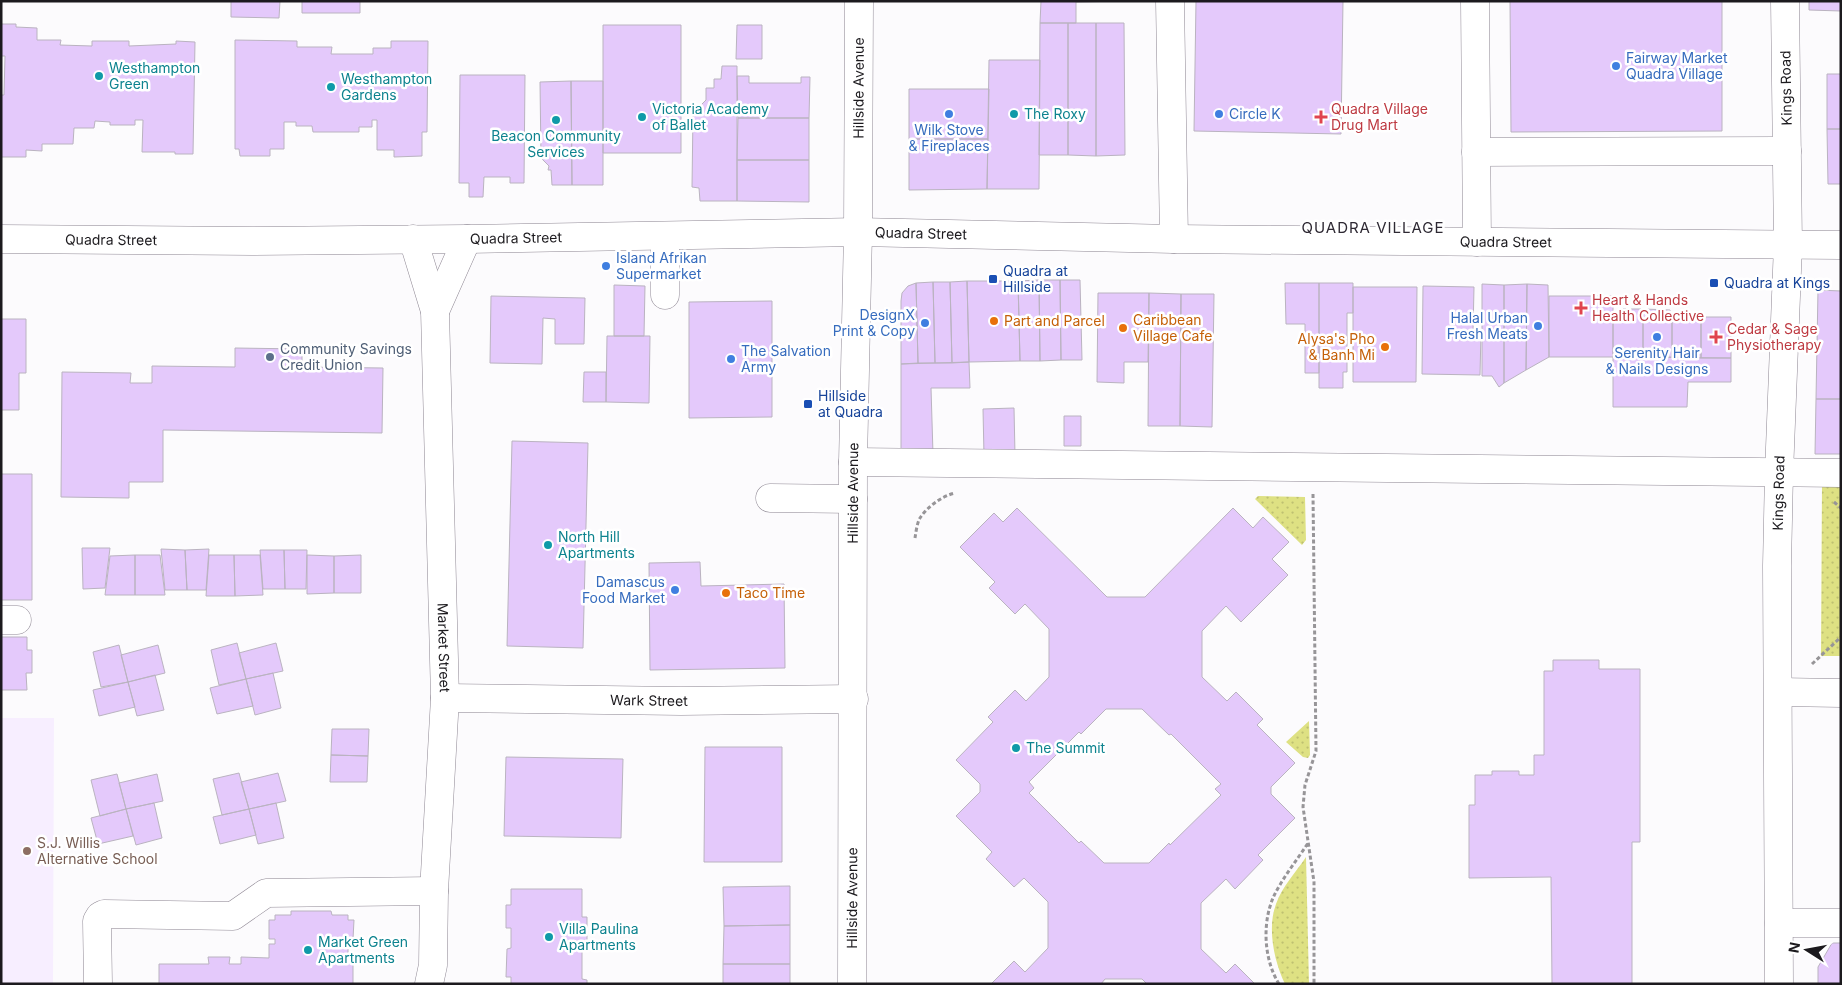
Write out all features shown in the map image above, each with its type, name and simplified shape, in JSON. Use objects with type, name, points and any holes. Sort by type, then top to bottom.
[{"type":"main road","name":"Hillside Avenue","points":[[852,984],[853,462],[858,232],[860,1]]},
{"type":"main road","points":[[1170,1],[1174,239]]},
{"type":"main road","points":[[1475,1],[1477,242]]},
{"type":"main road","name":"Kings Road","points":[[1780,984],[1779,473],[1788,245],[1786,1]]},
{"type":"main road","points":[[1476,152],[1787,151]]},
{"type":"main road","name":"Quadra Street","points":[[1,239],[242,241],[858,232],[1174,239],[1841,245]]},
{"type":"main road","points":[[665,236],[665,295]]},
{"type":"main road","name":"Market Street","points":[[413,239],[435,311],[445,698],[434,891],[433,965],[429,984]]},
{"type":"main road","name":"Market Street","points":[[435,311],[467,239]]},
{"type":"main road","points":[[853,462],[1841,473]]},
{"type":"main road","points":[[770,498],[853,499]]},
{"type":"main road","points":[[1779,692],[1841,693]]},
{"type":"main road","name":"Wark Street","points":[[445,698],[681,701],[854,699]]},
{"type":"main road","points":[[98,984],[97,921],[104,914],[233,916],[266,893],[434,891]]},
{"type":"main road","points":[[1779,924],[1841,923]]},
{"type":"path","points":[[915,538],[919,520],[931,506],[949,494],[962,492]]},
{"type":"path","points":[[1304,492],[1313,492],[1316,752],[1305,785],[1303,807],[1314,882],[1314,984]]},
{"type":"path","points":[[1279,984],[1268,952],[1267,917],[1273,897],[1308,843]]},
{"type":"shaded area","name":"S.J. Willis Alternative School","points":[[1,718],[54,718],[53,984],[1,984]]},
{"type":"green space","points":[[1822,483],[1841,483],[1841,656],[1821,656]]},
{"type":"green space","points":[[1258,496],[1305,497],[1306,540],[1302,545],[1255,499]]},
{"type":"green space","points":[[1309,721],[1310,755],[1308,758],[1303,757],[1286,742]]},
{"type":"green space","points":[[1306,857],[1309,984],[1285,984],[1273,944],[1273,913],[1282,892]]},
{"type":"building","points":[[231,1],[280,1],[279,18],[231,17]]},
{"type":"building","points":[[302,1],[360,1],[360,13],[302,13]]},
{"type":"building","points":[[1041,1],[1123,1],[1076,2],[1076,23],[1040,23]]},
{"type":"building","points":[[1196,1],[1343,1],[1341,134],[1194,131]]},
{"type":"building","name":"Fairway Market Quadra Village","points":[[1510,1],[1722,1],[1722,131],[1511,132]]},
{"type":"building","points":[[1809,1],[1841,1],[1841,11],[1809,10]]},
{"type":"building","points":[[1040,23],[1068,23],[1068,155],[1039,155]]},
{"type":"building","points":[[1068,23],[1096,23],[1096,156],[1068,155]]},
{"type":"building","points":[[1096,23],[1124,23],[1125,155],[1096,156]]},
{"type":"building","name":"Westhampton Green","points":[[1,24],[16,24],[16,27],[37,28],[37,40],[61,40],[60,45],[92,46],[92,41],[129,41],[129,46],[176,44],[176,41],[195,42],[193,154],[142,152],[143,120],[135,120],[135,125],[110,125],[110,122],[95,121],[94,128],[74,128],[73,144],[42,144],[42,151],[26,150],[26,157],[1,157],[1,95],[4,95],[5,56],[1,56]]},
{"type":"building","name":"Victoria Academy of Ballet","points":[[603,25],[681,25],[681,153],[603,153]]},
{"type":"building","points":[[737,25],[762,25],[762,59],[736,59]]},
{"type":"building","name":"Westhampton Gardens","points":[[235,40],[297,41],[297,47],[332,47],[331,54],[373,54],[373,48],[391,48],[391,41],[428,41],[427,132],[422,132],[422,156],[394,157],[394,150],[377,150],[377,120],[372,120],[372,127],[359,127],[359,132],[313,132],[312,126],[296,126],[296,122],[284,122],[284,149],[270,149],[270,156],[240,156],[239,149],[235,149]]},
{"type":"building","name":"The Roxy","points":[[989,60],[1040,60],[1039,189],[987,189]]},
{"type":"building","points":[[722,66],[737,66],[737,201],[700,201],[699,188],[692,187],[693,113],[706,100],[706,88],[714,88],[714,79],[721,79]]},
{"type":"building","points":[[1827,74],[1841,74],[1841,129],[1827,129]]},
{"type":"building","points":[[460,75],[525,75],[524,183],[510,183],[510,177],[484,177],[483,197],[469,197],[469,183],[459,183]]},
{"type":"building","points":[[737,76],[749,76],[749,83],[801,83],[801,77],[810,77],[809,118],[738,118]]},
{"type":"building","name":"Beacon Community Services","points":[[571,81],[572,185],[552,185],[551,170],[548,170],[549,166],[541,158],[540,82]]},
{"type":"building","points":[[571,81],[603,81],[603,185],[572,185]]},
{"type":"building","name":"Wilk Stove & Fireplaces","points":[[909,89],[989,89],[988,139],[909,139]]},
{"type":"building","points":[[738,118],[809,118],[809,160],[737,160]]},
{"type":"building","points":[[1827,129],[1841,129],[1841,184],[1828,184]]},
{"type":"building","points":[[909,139],[988,139],[987,189],[909,190]]},
{"type":"building","points":[[737,160],[809,160],[809,202],[737,201]]},
{"type":"building","points":[[1039,280],[1060,280],[1061,360],[1040,361]]},
{"type":"building","points":[[1039,280],[1040,361],[1020,361],[1018,281]]},
{"type":"building","points":[[1060,280],[1080,280],[1082,360],[1061,360]]},
{"type":"building","name":"Part and Parcel","points":[[967,281],[1018,281],[1020,361],[969,362]]},
{"type":"building","points":[[967,281],[969,362],[952,363],[950,282]]},
{"type":"building","points":[[933,282],[950,282],[952,363],[935,363]]},
{"type":"building","name":"DesignX Print & Copy","points":[[933,282],[935,363],[918,363],[916,283]]},
{"type":"building","points":[[916,283],[918,363],[901,364],[902,293],[908,286]]},
{"type":"building","points":[[1285,283],[1319,283],[1319,373],[1305,373],[1305,324],[1286,324]]},
{"type":"building","points":[[1319,283],[1353,283],[1353,313],[1347,313],[1347,372],[1343,372],[1343,388],[1319,388]]},
{"type":"building","points":[[1482,284],[1504,285],[1504,383],[1499,387],[1492,376],[1482,376]]},
{"type":"building","points":[[1527,284],[1526,370],[1504,383],[1504,285]]},
{"type":"building","name":"Halal Urban Fresh Meats","points":[[1527,284],[1548,285],[1549,357],[1526,370]]},
{"type":"building","points":[[614,285],[645,286],[644,336],[614,336]]},
{"type":"building","points":[[1423,286],[1474,287],[1473,332],[1481,332],[1480,375],[1422,374]]},
{"type":"building","name":"Alysa's Pho & Banh Mi","points":[[1353,287],[1417,287],[1416,382],[1353,382]]},
{"type":"building","points":[[1818,290],[1841,291],[1841,399],[1816,399]]},
{"type":"building","name":"Caribbean Village Cafe","points":[[1098,293],[1149,293],[1148,362],[1124,362],[1124,383],[1097,382]]},
{"type":"building","points":[[1149,293],[1181,294],[1180,426],[1148,426]]},
{"type":"building","points":[[1181,294],[1214,294],[1212,427],[1180,426]]},
{"type":"building","points":[[491,296],[585,298],[584,344],[555,344],[555,319],[543,318],[542,364],[490,363]]},
{"type":"building","points":[[1549,296],[1613,296],[1613,357],[1549,357]]},
{"type":"building","name":"The Salvation Army","points":[[772,301],[772,417],[689,418],[689,302]]},
{"type":"building","points":[[1623,309],[1643,309],[1643,357],[1613,357],[1613,316],[1623,315]]},
{"type":"building","name":"Serenity Hair & Nails Designs","points":[[1643,309],[1670,310],[1672,317],[1672,357],[1643,357]]},
{"type":"building","points":[[1672,317],[1701,317],[1701,358],[1672,357]]},
{"type":"building","name":"Cedar & Sage Physiotherapy","points":[[1701,317],[1731,317],[1731,358],[1701,358]]},
{"type":"building","points":[[1,319],[26,319],[26,373],[19,373],[19,410],[1,410]]},
{"type":"building","points":[[607,336],[650,336],[649,403],[606,402]]},
{"type":"building","points":[[235,348],[302,349],[302,367],[383,368],[382,433],[163,430],[163,482],[129,482],[129,498],[61,497],[62,372],[131,373],[130,383],[152,383],[152,366],[235,367]]},
{"type":"building","points":[[1613,357],[1731,358],[1731,382],[1688,382],[1687,407],[1613,407]]},
{"type":"building","points":[[969,362],[970,388],[931,388],[933,454],[901,455],[901,364]]},
{"type":"building","points":[[584,372],[606,372],[606,402],[583,402]]},
{"type":"building","points":[[1816,399],[1841,399],[1841,454],[1815,454]]},
{"type":"building","points":[[1014,408],[1015,455],[984,456],[983,409]]},
{"type":"building","points":[[1064,416],[1081,416],[1081,446],[1064,446]]},
{"type":"building","name":"North Hill Apartments","points":[[512,441],[588,443],[583,648],[507,646]]},
{"type":"building","points":[[1,474],[32,474],[32,600],[1,600]]},
{"type":"building","name":"The Summit","points":[[1017,508],[1107,597],[1145,597],[1233,508],[1253,528],[1263,517],[1289,542],[1272,559],[1288,575],[1241,622],[1226,606],[1202,631],[1202,677],[1227,701],[1236,692],[1263,719],[1257,725],[1295,763],[1271,787],[1271,794],[1295,818],[1258,855],[1263,860],[1235,889],[1226,879],[1201,903],[1201,949],[1226,973],[1235,964],[1255,984],[1147,984],[1142,979],[1105,979],[1101,984],[991,984],[1014,961],[1025,972],[1048,948],[1048,902],[1024,878],[1014,887],[986,859],[992,852],[956,816],[980,792],[980,784],[956,760],[993,722],[988,717],[1015,690],[1026,701],[1049,677],[1049,629],[1025,604],[1015,614],[989,588],[995,582],[960,547],[994,513],[1003,522]],"holes":[[[1106,709],[1142,709],[1169,735],[1171,734],[1221,784],[1215,789],[1221,795],[1149,863],[1104,863],[1081,841],[1079,843],[1029,793],[1034,788],[1029,782],[1079,732],[1081,734]]]},
{"type":"building","points":[[82,548],[110,548],[105,588],[83,589]]},
{"type":"building","points":[[161,549],[185,550],[187,590],[165,590]]},
{"type":"building","points":[[209,549],[206,590],[187,590],[185,550]]},
{"type":"building","points":[[260,550],[284,550],[285,589],[263,589]]},
{"type":"building","points":[[284,550],[307,550],[306,589],[285,589]]},
{"type":"building","points":[[135,555],[160,555],[165,595],[135,595]]},
{"type":"building","points":[[135,555],[135,595],[105,595],[110,556]]},
{"type":"building","points":[[209,555],[234,555],[235,596],[206,596]]},
{"type":"building","points":[[234,555],[260,555],[263,595],[235,596]]},
{"type":"building","points":[[307,555],[334,556],[334,593],[307,594]]},
{"type":"building","points":[[361,555],[361,593],[334,593],[334,556]]},
{"type":"building","points":[[700,562],[701,586],[784,584],[785,668],[650,670],[649,563]]},
{"type":"building","points":[[1,637],[27,637],[27,650],[32,650],[32,673],[26,673],[27,690],[1,690]]},
{"type":"building","points":[[237,643],[246,679],[219,685],[211,650]]},
{"type":"building","points":[[276,643],[283,671],[246,679],[239,653]]},
{"type":"building","points":[[119,645],[128,682],[101,687],[93,652]]},
{"type":"building","points":[[158,645],[165,673],[128,682],[121,655]]},
{"type":"building","points":[[1553,660],[1599,660],[1599,669],[1640,669],[1640,842],[1632,842],[1632,984],[1552,984],[1551,877],[1469,878],[1469,805],[1475,805],[1475,775],[1492,775],[1492,771],[1519,771],[1519,775],[1534,775],[1534,755],[1544,755],[1544,671],[1553,671]]},
{"type":"building","points":[[273,673],[281,708],[255,715],[246,679]]},
{"type":"building","points":[[155,675],[164,710],[137,716],[128,682]]},
{"type":"building","points":[[246,679],[253,706],[217,714],[210,688]]},
{"type":"building","points":[[128,682],[135,707],[99,716],[93,690]]},
{"type":"building","points":[[332,729],[369,729],[368,756],[331,755]]},
{"type":"building","points":[[705,747],[782,747],[782,862],[704,862]]},
{"type":"building","points":[[331,755],[368,756],[367,782],[330,782]]},
{"type":"building","points":[[506,757],[623,759],[621,838],[504,836]]},
{"type":"building","points":[[239,773],[249,809],[222,815],[213,779]]},
{"type":"building","points":[[278,773],[286,801],[249,809],[241,782]]},
{"type":"building","points":[[117,774],[126,809],[100,816],[91,780]]},
{"type":"building","points":[[157,774],[163,801],[126,809],[119,783]]},
{"type":"building","points":[[154,803],[162,838],[136,845],[126,809]]},
{"type":"building","points":[[276,803],[284,838],[258,844],[249,809]]},
{"type":"building","points":[[126,809],[133,836],[98,844],[91,818]]},
{"type":"building","points":[[249,809],[256,835],[220,844],[213,817]]},
{"type":"building","points":[[790,886],[790,925],[724,926],[723,887]]},
{"type":"building","name":"Villa Paulina Apartments","points":[[511,889],[582,889],[582,917],[587,917],[587,946],[582,946],[582,979],[587,980],[587,984],[511,984],[511,977],[506,977],[507,949],[511,948],[511,928],[506,928],[506,905],[511,905]]},
{"type":"building","name":"Market Green Apartments","points":[[291,911],[331,911],[332,915],[348,915],[348,920],[354,920],[353,939],[348,939],[348,956],[353,956],[353,984],[159,984],[159,964],[209,964],[208,957],[230,957],[229,964],[241,964],[241,957],[269,958],[269,944],[275,944],[275,939],[269,939],[269,920],[275,920],[275,915],[291,915]]},
{"type":"building","points":[[790,925],[790,964],[723,964],[724,926]]},
{"type":"building","points":[[1832,943],[1841,943],[1841,984],[1818,984],[1818,967]]},
{"type":"building","points":[[723,964],[790,964],[790,984],[723,984]]},
{"type":"place","name":"Fairway Market Quadra Village","points":[[1616,66]]},
{"type":"place","name":"Westhampton Green","points":[[99,76]]},
{"type":"place","name":"Westhampton Gardens","points":[[331,87]]},
{"type":"place","name":"Wilk Stove & Fireplaces","points":[[949,114]]},
{"type":"place","name":"The Roxy","points":[[1014,114]]},
{"type":"place","name":"Circle K","points":[[1219,114]]},
{"type":"place","name":"Victoria Academy of Ballet","points":[[642,117]]},
{"type":"place","name":"Quadra Village Drug Mart","points":[[1321,117]]},
{"type":"place","name":"Beacon Community Services","points":[[556,120]]},
{"type":"place","name":"Island Afrikan Supermarket","points":[[606,266]]},
{"type":"place","name":"Quadra at Hillside","points":[[993,279]]},
{"type":"place","name":"Quadra at Kings","points":[[1714,283]]},
{"type":"place","name":"Heart & Hands Health Collective","points":[[1581,308]]},
{"type":"place","name":"Part and Parcel","points":[[994,321]]},
{"type":"place","name":"DesignX Print & Copy","points":[[925,323]]},
{"type":"place","name":"Halal Urban Fresh Meats","points":[[1538,326]]},
{"type":"place","name":"Caribbean Village Cafe","points":[[1123,328]]},
{"type":"place","name":"Serenity Hair & Nails Designs","points":[[1657,337]]},
{"type":"place","name":"Cedar & Sage Physiotherapy","points":[[1716,337]]},
{"type":"place","name":"Alysa's Pho & Banh Mi","points":[[1385,347]]},
{"type":"place","name":"Community Savings Credit Union","points":[[270,357]]},
{"type":"place","name":"The Salvation Army","points":[[731,359]]},
{"type":"place","name":"Hillside at Quadra","points":[[808,404]]},
{"type":"place","name":"North Hill Apartments","points":[[548,545]]},
{"type":"place","name":"Damascus Food Market","points":[[675,590]]},
{"type":"place","name":"Taco Time","points":[[726,593]]},
{"type":"place","name":"The Summit","points":[[1016,748]]},
{"type":"place","name":"S.J. Willis Alternative School","points":[[27,851]]},
{"type":"place","name":"Villa Paulina Apartments","points":[[549,937]]},
{"type":"place","name":"Market Green Apartments","points":[[308,950]]},
{"type":"district","name":"QUADRA VILLAGE","points":[[1373,228]]}]
